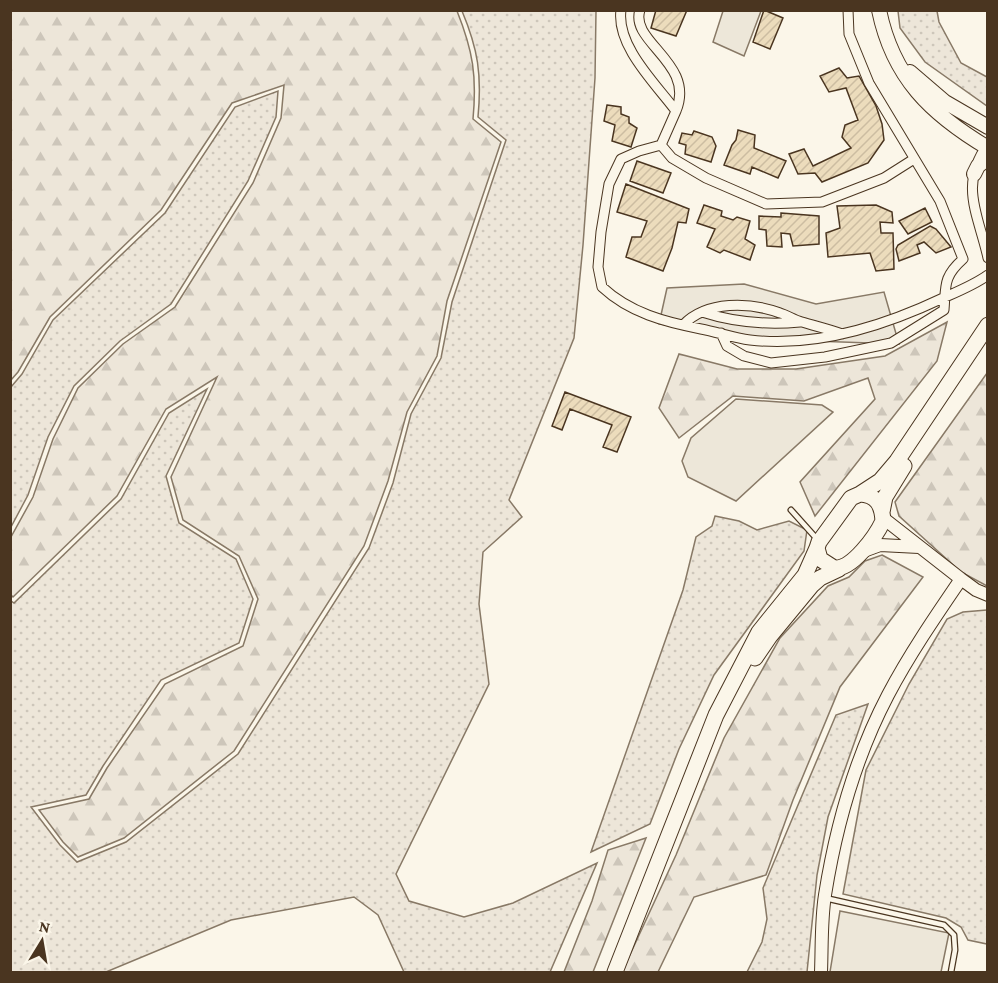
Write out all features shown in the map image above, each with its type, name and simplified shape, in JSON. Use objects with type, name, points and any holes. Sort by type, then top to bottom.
[{"type":"highway","points":[[615,972],[716,715],[759,632],[800,582],[818,545],[847,502],[854,495],[860,494],[880,481],[897,461],[987,325]]},
{"type":"highway","points":[[716,715],[770,636],[812,585],[820,578],[850,564],[877,531],[885,497],[895,478],[987,343]]},
{"type":"highway","points":[[860,494],[875,499],[881,506],[882,515]]},
{"type":"highway","points":[[818,545],[820,559],[824,564],[840,569]]},
{"type":"main road","points":[[879,10],[883,28],[894,55],[909,80],[946,122],[987,149],[974,174]]},
{"type":"main road","points":[[894,55],[930,91],[987,127]]},
{"type":"street","points":[[621,10],[619,22],[629,48],[676,111]]},
{"type":"street","points":[[640,10],[639,16],[644,34],[675,73],[681,91],[676,111],[661,145]]},
{"type":"street","points":[[721,333],[727,346],[744,357],[771,363],[825,357],[891,343],[944,310],[946,282],[951,270],[963,259],[940,201],[869,83],[849,34],[848,10]]},
{"type":"street","points":[[661,145],[672,158],[706,178],[766,204],[822,202],[884,178],[914,159]]},
{"type":"street","points":[[661,145],[621,159],[609,184],[598,267],[602,287],[611,296],[633,310],[683,325],[750,340],[796,340],[844,336],[920,310],[968,287],[987,275]]},
{"type":"street","points":[[974,174],[972,198],[987,258]]},
{"type":"street","points":[[683,325],[690,318],[702,312],[729,305],[752,306],[827,328],[844,336]]},
{"type":"street","points":[[702,312],[715,316],[774,324],[801,322]]},
{"type":"street","points":[[882,515],[919,547],[961,579],[987,595]]},
{"type":"street","points":[[861,552],[880,545],[919,547]]},
{"type":"street","points":[[821,972],[825,897],[838,829],[852,777],[888,695],[961,579]]},
{"type":"lane","points":[[791,510],[818,545]]},
{"type":"lane","points":[[825,897],[944,925],[954,935],[955,950],[951,972]]},
{"type":"green space","points":[[11,10],[457,11],[473,64],[473,119],[501,142],[447,301],[437,356],[407,412],[388,481],[364,546],[234,751],[124,838],[78,857],[63,842],[39,810],[89,799],[107,768],[165,684],[243,646],[258,599],[239,556],[183,520],[171,477],[217,377],[166,409],[117,496],[13,597],[10,594],[11,537],[33,497],[53,439],[78,388],[123,344],[175,307],[253,183],[281,118],[284,85],[232,103],[161,210],[50,317],[11,380]]},
{"type":"green space","points":[[462,11],[596,11],[595,78],[583,245],[574,338],[509,500],[522,517],[483,552],[479,604],[489,684],[396,874],[409,901],[464,917],[513,903],[597,863],[550,972],[404,972],[378,915],[354,897],[231,920],[106,972],[11,972],[11,601],[14,603],[121,499],[169,413],[207,389],[166,476],[179,523],[236,559],[253,599],[239,643],[161,680],[86,795],[31,807],[60,845],[77,862],[126,842],[238,754],[369,548],[393,483],[411,414],[441,358],[452,302],[506,140],[478,117],[478,62]]},
{"type":"green space","points":[[898,11],[937,11],[939,22],[961,63],[987,77],[987,106],[925,62],[900,28]]},
{"type":"green space","points":[[278,91],[276,117],[248,181],[171,304],[120,341],[74,386],[48,437],[28,495],[11,527],[11,387],[22,374],[53,320],[165,213],[235,107]]},
{"type":"green space","points":[[947,322],[937,361],[815,516],[800,482],[875,399],[868,378],[804,401],[733,396],[679,438],[659,408],[679,354],[737,369],[796,369],[885,356]]},
{"type":"green space","points":[[987,373],[987,586],[961,572],[899,516],[895,502]]},
{"type":"green space","points":[[715,516],[739,521],[757,530],[789,521],[807,530],[804,551],[714,675],[679,749],[650,824],[591,852],[683,590],[696,537],[712,526]]},
{"type":"green space","points":[[882,555],[923,577],[840,687],[793,800],[766,875],[694,897],[658,972],[622,972],[676,855],[724,738],[780,638],[828,586],[849,577],[865,561]]},
{"type":"green space","points":[[988,610],[987,944],[968,940],[961,927],[946,918],[843,894],[866,770],[909,684],[947,619],[963,612]]},
{"type":"green space","points":[[868,704],[828,817],[817,875],[807,972],[747,972],[762,942],[767,919],[763,888],[836,715]]},
{"type":"green space","points":[[646,838],[593,972],[564,972],[592,901],[608,850]]},
{"type":"shaded area","points":[[723,11],[761,11],[744,56],[713,42]]},
{"type":"shaded area","points":[[744,284],[816,304],[884,292],[899,344],[755,339],[659,324],[667,288]]},
{"type":"shaded area","points":[[736,399],[822,405],[833,412],[736,501],[688,477],[682,461],[691,438]]},
{"type":"shaded area","points":[[840,911],[949,933],[941,972],[830,972]]},
{"type":"building","points":[[656,10],[687,10],[676,36],[651,28]]},
{"type":"building","points":[[764,10],[783,18],[770,49],[753,42]]},
{"type":"building","points":[[839,68],[847,78],[859,76],[876,106],[884,140],[868,163],[822,182],[815,173],[798,174],[789,154],[804,149],[813,166],[851,148],[842,137],[845,125],[858,120],[846,88],[829,92],[820,76]]},
{"type":"building","points":[[607,105],[621,107],[621,114],[629,117],[629,123],[637,128],[631,147],[612,141],[615,125],[604,121]]},
{"type":"building","points":[[738,130],[755,135],[754,148],[786,161],[778,178],[752,167],[750,174],[724,165],[736,140]]},
{"type":"building","points":[[694,131],[712,137],[716,146],[711,162],[685,154],[686,145],[679,143],[682,133],[692,135]]},
{"type":"building","points":[[637,161],[671,173],[663,193],[630,181]]},
{"type":"building","points":[[626,184],[689,209],[686,223],[678,222],[672,248],[663,271],[626,257],[632,237],[641,237],[647,221],[617,212]]},
{"type":"building","points":[[704,205],[722,211],[721,216],[733,220],[737,217],[750,221],[745,239],[755,245],[750,260],[724,250],[720,253],[707,247],[715,229],[697,223]]},
{"type":"building","points":[[876,205],[892,212],[893,223],[880,222],[881,233],[893,233],[894,269],[876,271],[870,253],[828,257],[826,233],[840,228],[837,206]]},
{"type":"building","points":[[925,208],[932,222],[908,234],[899,221]]},
{"type":"building","points":[[781,213],[819,216],[819,244],[793,246],[790,234],[781,233],[782,247],[767,246],[766,230],[759,229],[759,216],[781,217]]},
{"type":"building","points":[[930,226],[936,229],[951,247],[936,253],[924,242],[917,245],[920,253],[899,261],[896,249],[898,245]]},
{"type":"building","points":[[565,392],[631,417],[617,452],[603,447],[612,425],[570,409],[562,430],[552,426]]}]
